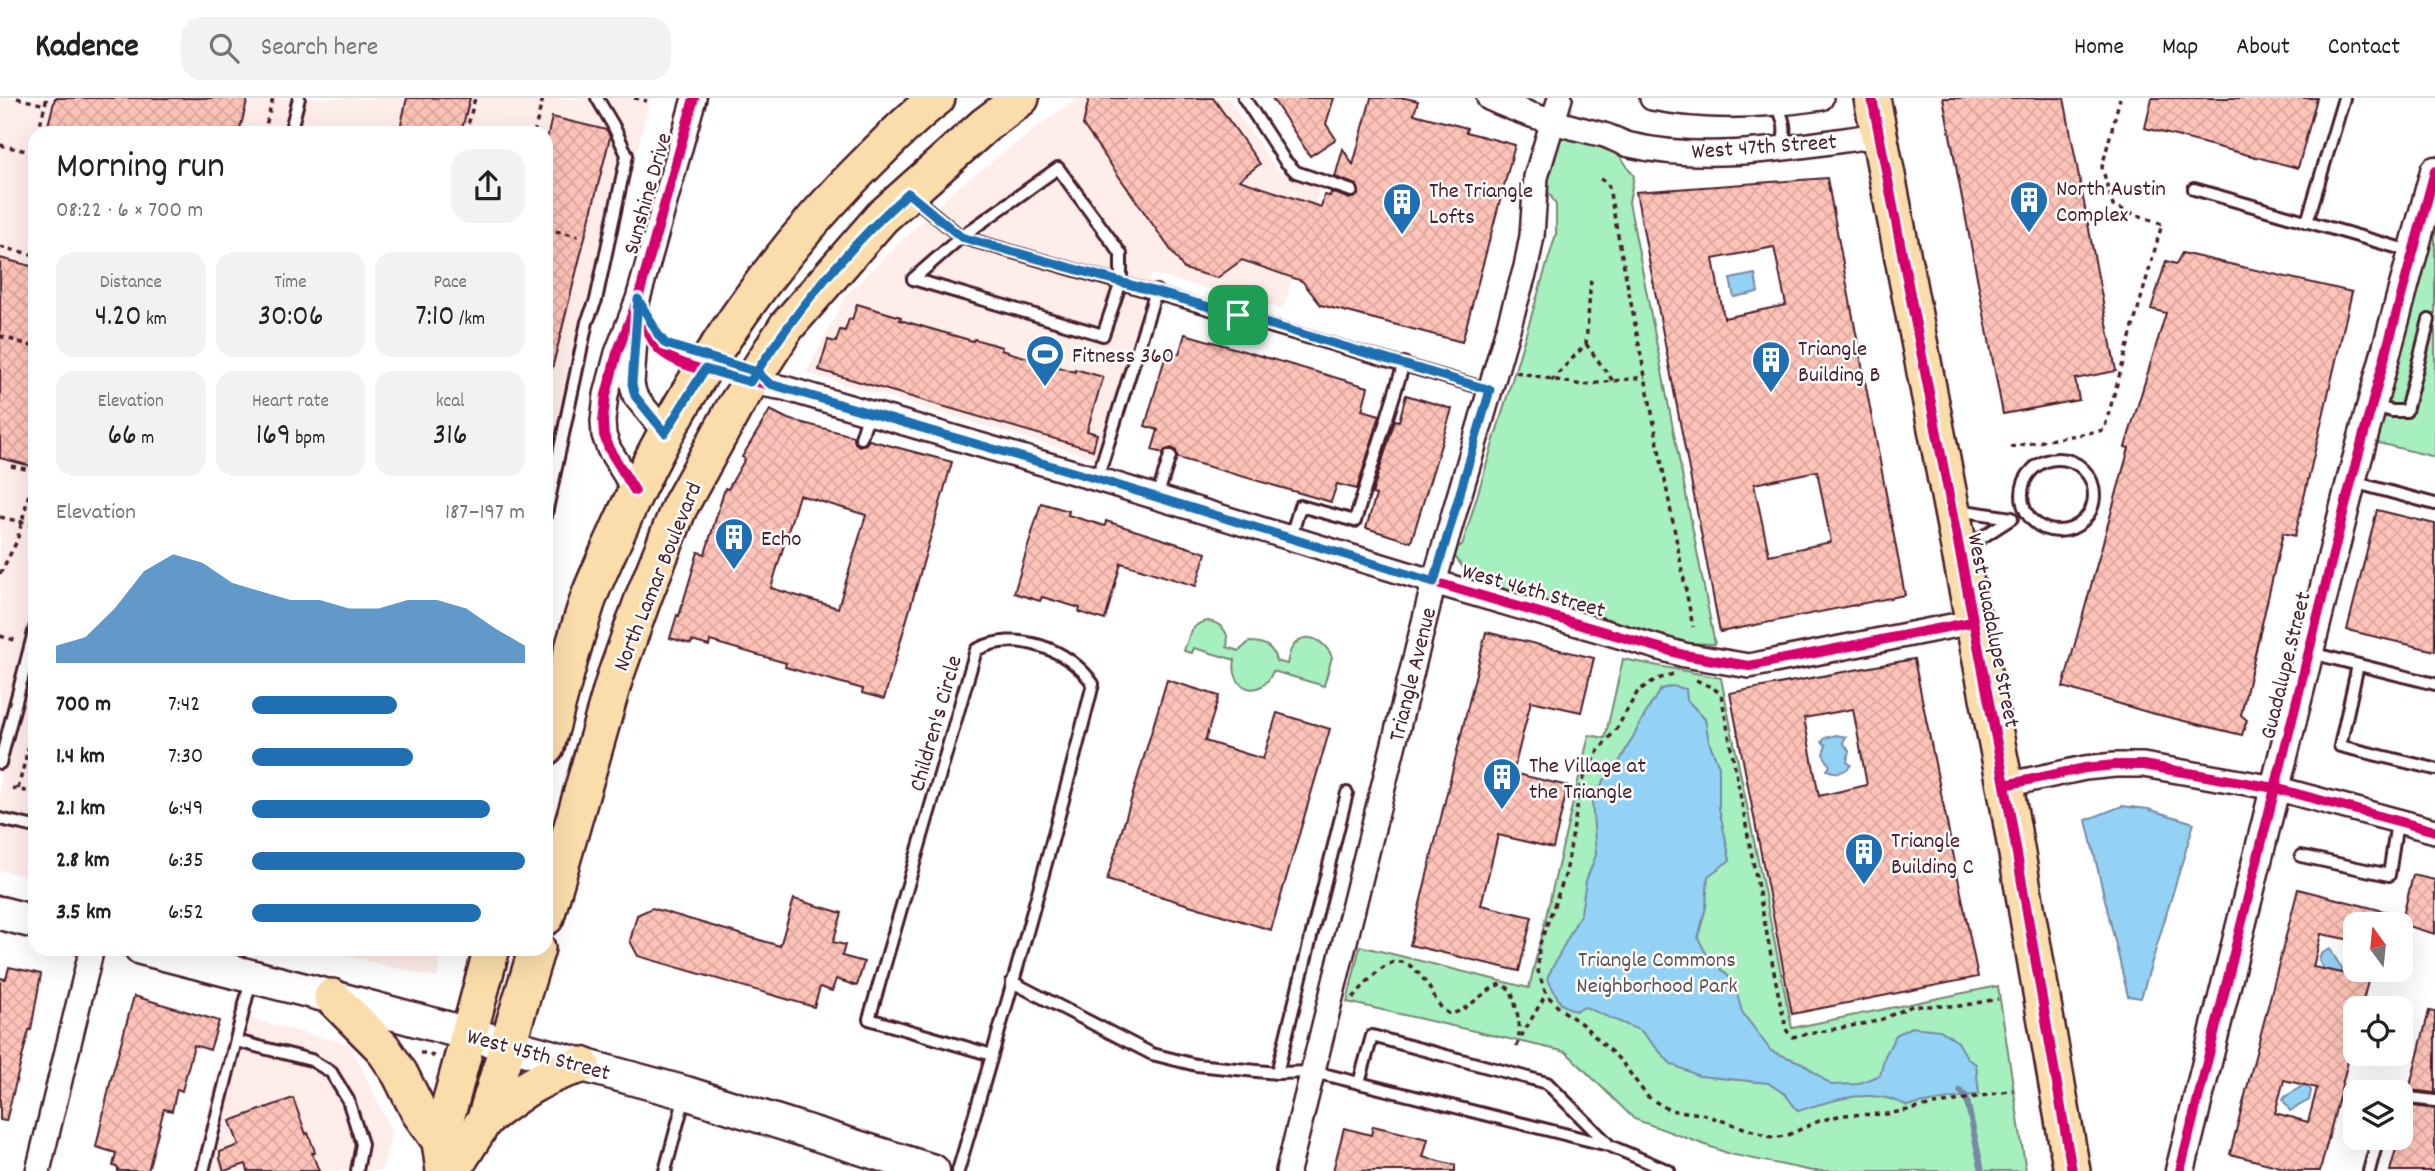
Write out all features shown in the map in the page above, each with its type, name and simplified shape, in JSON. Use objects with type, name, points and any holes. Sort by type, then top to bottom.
[{"type":"main road","name":"North Lamar Boulevard","points":[[553,723],[591,594],[635,491],[665,433],[727,335],[785,252],[840,188],[916,114],[937,98]]},
{"type":"main road","name":"North Lamar Boulevard","points":[[553,893],[615,677],[644,596],[679,508],[734,408],[759,380],[787,326],[882,216],[985,125],[1021,98]]},
{"type":"main road","name":"West Guadalupe Street","points":[[1872,98],[2005,785],[2072,1171]]},
{"type":"main road","points":[[875,155],[908,193]]},
{"type":"main road","points":[[665,433],[676,462],[679,508]]},
{"type":"main road","points":[[0,913],[28,920]]},
{"type":"main road","name":"West 45th Street","points":[[173,956],[686,1093],[933,1171]]},
{"type":"main road","points":[[445,1161],[469,1034],[490,956]]},
{"type":"main road","points":[[485,1119],[535,956]]},
{"type":"main road","points":[[332,997],[382,1047],[400,1074],[445,1161]]},
{"type":"main road","points":[[445,1161],[485,1119],[519,1093],[544,1078],[582,1065]]},
{"type":"street","name":"Sunshine Drive","points":[[635,491],[609,449],[603,421],[606,395],[617,353],[638,299],[694,98]]},
{"type":"street","name":"West 47th Street","points":[[1489,98],[1515,110],[1607,135],[1628,145],[1674,151],[1725,153],[1879,135]]},
{"type":"street","name":"Triangle Avenue","points":[[1288,1171],[1434,582],[1526,267],[1532,236],[1536,177],[1560,98]]},
{"type":"street","name":"West 47th Street","points":[[1652,98],[1726,106],[1776,104],[1821,98]]},
{"type":"street","name":"Guadalupe Street","points":[[2180,1171],[2351,482],[2435,171]]},
{"type":"street","name":"Sunshine Drive","points":[[638,299],[632,384],[635,396],[665,433]]},
{"type":"street","name":"West 46th Street","points":[[759,380],[1684,655],[1749,666],[1972,622]]},
{"type":"street","points":[[2005,785],[2085,768],[2143,765],[2275,788],[2435,831]]},
{"type":"street","points":[[38,1171],[90,956]]},
{"type":"lane","points":[[292,126],[299,98]]},
{"type":"lane","points":[[553,482],[627,155],[597,98]]},
{"type":"lane","points":[[1244,98],[1285,161],[1296,172],[1352,191]]},
{"type":"lane","points":[[2307,222],[2344,98]]},
{"type":"lane","points":[[1776,104],[1785,120],[1785,135],[1781,148]]},
{"type":"lane","points":[[1058,169],[1121,254],[1121,282],[1103,335],[912,279],[961,237],[1058,169]]},
{"type":"lane","points":[[2194,189],[2413,252]]},
{"type":"lane","points":[[908,193],[961,237],[1156,291],[1490,390]]},
{"type":"lane","points":[[1097,479],[1156,291]]},
{"type":"lane","points":[[2371,406],[2406,411],[2429,320]]},
{"type":"lane","points":[[1291,537],[1300,506],[1355,521],[1404,363]]},
{"type":"lane","points":[[862,438],[869,412]]},
{"type":"lane","points":[[1157,497],[1170,456]]},
{"type":"lane","points":[[2060,459],[2082,468],[2090,478],[2094,501],[2090,513],[2073,528],[2050,531],[2039,527],[2026,514],[2021,497],[2022,485],[2036,466],[2048,460],[2060,459]]},
{"type":"lane","points":[[2351,482],[2435,504]]},
{"type":"lane","points":[[1950,509],[2012,517],[2026,514]]},
{"type":"lane","points":[[1958,552],[2012,517]]},
{"type":"lane","name":"Children's Circle","points":[[958,1171],[992,1055],[1093,684],[1085,671],[1071,659],[1038,646],[1010,640],[988,643],[976,650],[869,1019],[992,1055]]},
{"type":"lane","points":[[2309,652],[2435,684]]},
{"type":"lane","points":[[0,763],[28,655]]},
{"type":"lane","points":[[2358,665],[2340,746],[2435,769]]},
{"type":"lane","points":[[1277,1073],[1347,793]]},
{"type":"lane","points":[[0,818],[28,825]]},
{"type":"lane","points":[[2301,856],[2389,875],[2397,822]]},
{"type":"lane","points":[[204,1171],[252,976]]},
{"type":"lane","points":[[1012,982],[1152,1054],[1196,1065],[1277,1073],[1312,1072],[1608,1145],[1669,1171]]},
{"type":"lane","points":[[1359,1083],[1372,1036],[1547,1083],[1608,1145]]},
{"type":"lane","points":[[236,1041],[311,1060],[331,1072],[348,1100],[362,1143],[357,1171]]},
{"type":"lane","points":[[664,1171],[686,1093]]},
{"type":"lane","points":[[2413,1098],[2435,1101]]},
{"type":"lane","points":[[2369,1171],[2375,1150]]},
{"type":"path","points":[[17,98],[45,105]]},
{"type":"path","points":[[40,126],[47,98]]},
{"type":"path","points":[[266,126],[273,98]]},
{"type":"path","points":[[468,126],[475,98]]},
{"type":"path","points":[[536,126],[543,98]]},
{"type":"path","points":[[634,98],[647,101]]},
{"type":"path","points":[[2010,447],[2104,430],[2162,224],[2112,206],[2102,167],[2120,98]]},
{"type":"path","points":[[0,145],[28,152]]},
{"type":"path","points":[[1600,179],[1608,183],[1693,627]]},
{"type":"path","points":[[553,231],[578,236]]},
{"type":"path","points":[[0,247],[28,254]]},
{"type":"path","points":[[1591,279],[1586,344],[1613,382]]},
{"type":"path","points":[[0,336],[28,345]]},
{"type":"path","points":[[1551,380],[1586,344]]},
{"type":"path","points":[[1524,374],[1582,385],[1645,377]]},
{"type":"path","points":[[11,466],[28,470]]},
{"type":"path","points":[[0,574],[14,549],[28,498]]},
{"type":"path","points":[[0,517],[28,524]]},
{"type":"path","points":[[0,636],[20,642]]},
{"type":"path","points":[[1678,673],[1655,680],[1638,691],[1617,728],[1596,754],[1581,784],[1566,873],[1539,946],[1538,971],[1546,994],[1621,1060],[1647,1096],[1669,1110],[1712,1116],[1774,1138],[1842,1115],[1887,1114],[2013,1090]]},
{"type":"path","points":[[1690,677],[1721,694],[1780,1003],[1787,1031],[1792,1037],[1878,1021],[1912,1006],[1960,1006],[1998,999]]},
{"type":"path","points":[[18,789],[28,748]]},
{"type":"path","points":[[12,788],[28,791]]},
{"type":"path","points":[[1350,1002],[1380,969],[1388,963],[1398,961],[1408,964],[1419,974],[1442,1010],[1450,1014],[1465,1009],[1491,988],[1501,984],[1511,990],[1519,1018],[1517,1047]]},
{"type":"path","points":[[1518,1041],[1546,994]]},
{"type":"path","points":[[412,1057],[427,1053],[434,1055],[438,1062]]},
{"type":"shaded area","points":[[0,98],[650,98],[553,500],[553,126],[28,126],[28,876],[0,870]]},
{"type":"shaded area","points":[[1076,98],[1228,98],[1277,170],[1320,188],[1283,309],[1152,274],[1096,459],[806,373],[846,295],[954,190]]},
{"type":"shaded area","points":[[347,956],[442,956],[437,978]]},
{"type":"shaded area","points":[[232,1014],[351,1045],[392,1133],[382,1171],[193,1171]]},
{"type":"green space","points":[[1562,134],[1615,149],[1634,176],[1629,202],[1715,644],[1685,643],[1473,581],[1453,554],[1454,546],[1462,546],[1556,234],[1556,205],[1545,186],[1557,140]]},
{"type":"green space","points":[[2435,171],[2435,457],[2362,439]]},
{"type":"green space","points":[[1208,621],[1224,630],[1227,647],[1239,651],[1249,642],[1259,643],[1270,648],[1276,661],[1287,664],[1290,651],[1297,642],[1308,638],[1320,642],[1332,657],[1324,686],[1273,671],[1262,686],[1255,689],[1241,685],[1234,670],[1235,660],[1194,648],[1192,653],[1184,651],[1194,627]]},
{"type":"green space","name":"Triangle Commons Neighborhood Park","points":[[1623,659],[1721,678],[1792,1028],[1998,986],[2026,1171],[1812,1171],[1730,1154],[1634,1119],[1566,1052],[1347,1002],[1360,946],[1529,988],[1589,735],[1605,738]]},
{"type":"water","points":[[1755,274],[1758,292],[1734,297],[1730,279]]},
{"type":"water","points":[[1672,686],[1686,689],[1687,700],[1705,719],[1709,742],[1719,766],[1719,808],[1730,860],[1708,876],[1706,907],[1698,938],[1707,955],[1734,982],[1742,1012],[1771,1051],[1802,1063],[1831,1085],[1857,1084],[1880,1075],[1885,1056],[1896,1035],[1911,1027],[1940,1030],[1958,1042],[1968,1059],[1976,1064],[1979,1094],[1907,1106],[1881,1097],[1853,1097],[1798,1111],[1785,1094],[1768,1083],[1699,1076],[1671,1064],[1641,1031],[1585,1007],[1575,1011],[1561,1004],[1547,978],[1581,913],[1586,881],[1596,855],[1592,800],[1604,780],[1617,766],[1661,689]]},
{"type":"water","points":[[1836,735],[1846,737],[1843,742],[1849,751],[1847,762],[1851,765],[1846,770],[1837,772],[1827,770],[1830,766],[1823,754],[1826,745],[1822,742],[1825,738]]},
{"type":"water","points":[[2122,806],[2148,809],[2194,823],[2141,998],[2128,996],[2086,820]]},
{"type":"water","points":[[2330,949],[2342,969],[2340,978],[2333,983],[2319,961],[2321,954]]},
{"type":"water","points":[[2307,1083],[2311,1091],[2309,1100],[2290,1111],[2283,1100]]},
{"type":"building","points":[[55,98],[248,98],[241,126],[48,126]]},
{"type":"building","points":[[407,98],[470,98],[463,126],[401,126]]},
{"type":"building","points":[[1089,98],[1213,98],[1260,164],[1239,180],[1321,207],[1324,195],[1330,196],[1331,192],[1350,199],[1359,194],[1357,185],[1335,177],[1343,149],[1353,165],[1371,98],[1405,98],[1418,101],[1414,114],[1467,128],[1466,132],[1515,145],[1462,342],[1321,305],[1302,281],[1242,260],[1217,278],[1184,269],[1083,125]]},
{"type":"building","points":[[1272,98],[1334,98],[1326,124],[1336,139],[1310,156]]},
{"type":"building","name":"North Austin Complex","points":[[1943,98],[2064,98],[2116,371],[2075,379],[2079,400],[2003,414]]},
{"type":"building","points":[[2152,98],[2317,98],[2298,168],[2145,128]]},
{"type":"building","points":[[552,117],[607,130],[610,137],[553,365],[553,126],[550,126]]},
{"type":"building","name":"Triangle Building B","points":[[1827,178],[1905,595],[1720,632],[1636,192]],"holes":[[[1774,247],[1786,305],[1724,318],[1713,259]],[[1817,471],[1831,542],[1769,555],[1754,484]]]},
{"type":"building","points":[[2182,253],[2352,292],[2295,536],[2283,533],[2241,715],[2247,720],[2242,735],[2147,712],[2063,687],[2129,448],[2125,447],[2166,313],[2151,309],[2166,261],[2176,264]]},
{"type":"building","points":[[0,258],[28,265],[28,465],[0,458]]},
{"type":"building","points":[[857,304],[901,317],[900,320],[1002,347],[1001,350],[1075,372],[1075,369],[1103,377],[1087,431],[1097,434],[1093,450],[819,370],[828,340],[836,342],[840,330],[845,331]]},
{"type":"building","points":[[1185,334],[1368,387],[1362,410],[1380,415],[1357,489],[1337,484],[1331,502],[1178,458],[1172,448],[1163,453],[1152,450],[1158,430],[1145,426],[1167,351],[1179,354]]},
{"type":"building","points":[[1406,395],[1452,409],[1411,542],[1366,528],[1376,495],[1372,494],[1395,420],[1399,421]]},
{"type":"building","name":"Echo","points":[[770,410],[788,419],[853,436],[859,446],[869,440],[952,462],[884,699],[862,693],[863,689],[785,667],[786,663],[710,641],[709,646],[670,638],[698,552],[705,554],[725,488],[728,489],[745,459],[742,457]],"holes":[[[799,495],[866,515],[838,608],[771,588]]]},
{"type":"building","points":[[1041,503],[1069,511],[1068,515],[1105,526],[1106,521],[1206,553],[1196,586],[1121,563],[1105,620],[1079,612],[1080,608],[1042,597],[1040,601],[1014,593]]},
{"type":"building","points":[[2377,510],[2435,524],[2435,651],[2347,630]]},
{"type":"building","name":"The Village at the Triangle","points":[[1486,632],[1594,658],[1581,712],[1531,701],[1513,773],[1568,786],[1553,848],[1498,835],[1481,905],[1532,917],[1519,971],[1410,945]]},
{"type":"building","name":"Triangle Building C","points":[[1914,659],[1978,977],[1792,1014],[1730,693]],"holes":[[[1853,709],[1867,785],[1819,796],[1804,718]]]},
{"type":"building","points":[[1167,680],[1219,696],[1205,741],[1263,759],[1277,713],[1330,729],[1271,930],[1107,880]]},
{"type":"building","points":[[2413,875],[2435,880],[2435,934],[2413,928],[2413,912],[2404,912]]},
{"type":"building","points":[[2298,889],[2387,912],[2343,912],[2343,938],[2321,934],[2313,967],[2343,973],[2343,982],[2368,982],[2364,996],[2343,996],[2343,1066],[2347,1066],[2320,1171],[2296,1171],[2230,1154]],"holes":[[[2284,1080],[2317,1088],[2308,1122],[2275,1113]]]},
{"type":"building","points":[[794,899],[842,913],[833,942],[845,945],[842,956],[864,962],[857,986],[836,979],[832,991],[820,987],[814,1007],[638,956],[630,941],[637,915],[652,908],[780,946]]},
{"type":"building","points":[[9,967],[41,974],[31,1030],[6,1121],[0,1120],[0,978],[6,979]]},
{"type":"building","points":[[134,996],[219,1021],[210,1050],[194,1045],[182,1091],[177,1089],[172,1111],[164,1109],[148,1171],[118,1171],[118,1168],[113,1166],[116,1153],[96,1147]]},
{"type":"building","points":[[2429,1011],[2435,1012],[2435,1093],[2413,1090],[2412,1080]]},
{"type":"building","points":[[293,1098],[314,1149],[315,1153],[312,1153],[319,1171],[248,1171],[246,1164],[224,1171],[220,1152],[239,1145],[230,1121]]},
{"type":"building","points":[[2413,1106],[2435,1109],[2435,1171],[2390,1171],[2396,1150],[2413,1150]]},
{"type":"building","points":[[1373,1126],[1428,1139],[1423,1157],[1455,1165],[1455,1171],[1333,1171],[1344,1128],[1371,1135]]},
{"type":"waterway","points":[[1960,1091],[1966,1096],[1982,1171]]},
{"type":"cycle path","points":[[635,491],[609,449],[604,435],[606,395],[617,353],[638,299],[694,98]]},
{"type":"cycle path","points":[[1872,98],[2005,785],[2072,1171]]},
{"type":"cycle path","points":[[2180,1171],[2351,482],[2435,171]]},
{"type":"cycle path","points":[[638,299],[655,344],[669,357],[684,364],[784,388],[1097,479],[1684,655],[1749,666],[1972,622]]},
{"type":"cycle path","points":[[636,317],[632,384],[635,396],[665,433]]},
{"type":"cycle path","points":[[2005,785],[2085,768],[2143,765],[2275,788],[2435,831]]},
{"type":"place","name":"North Austin Complex","points":[[2029,234]]},
{"type":"place","name":"The Triangle Lofts","points":[[1402,236]]},
{"type":"place","name":"Fitness 360","points":[[1045,388]]},
{"type":"place","name":"Triangle Building B","points":[[1771,394]]},
{"type":"place","name":"Echo","points":[[734,571]]},
{"type":"place","name":"The Village at the Triangle","points":[[1502,811]]},
{"type":"place","name":"Triangle Building C","points":[[1864,886]]},
{"type":"route","points":[[1238,315],[961,237],[908,193],[882,216],[787,326],[757,372],[750,382],[705,369],[665,433],[635,396],[632,384],[638,299],[666,344],[757,372],[770,384],[1097,479],[1434,582],[1490,390],[1238,315]]}]
